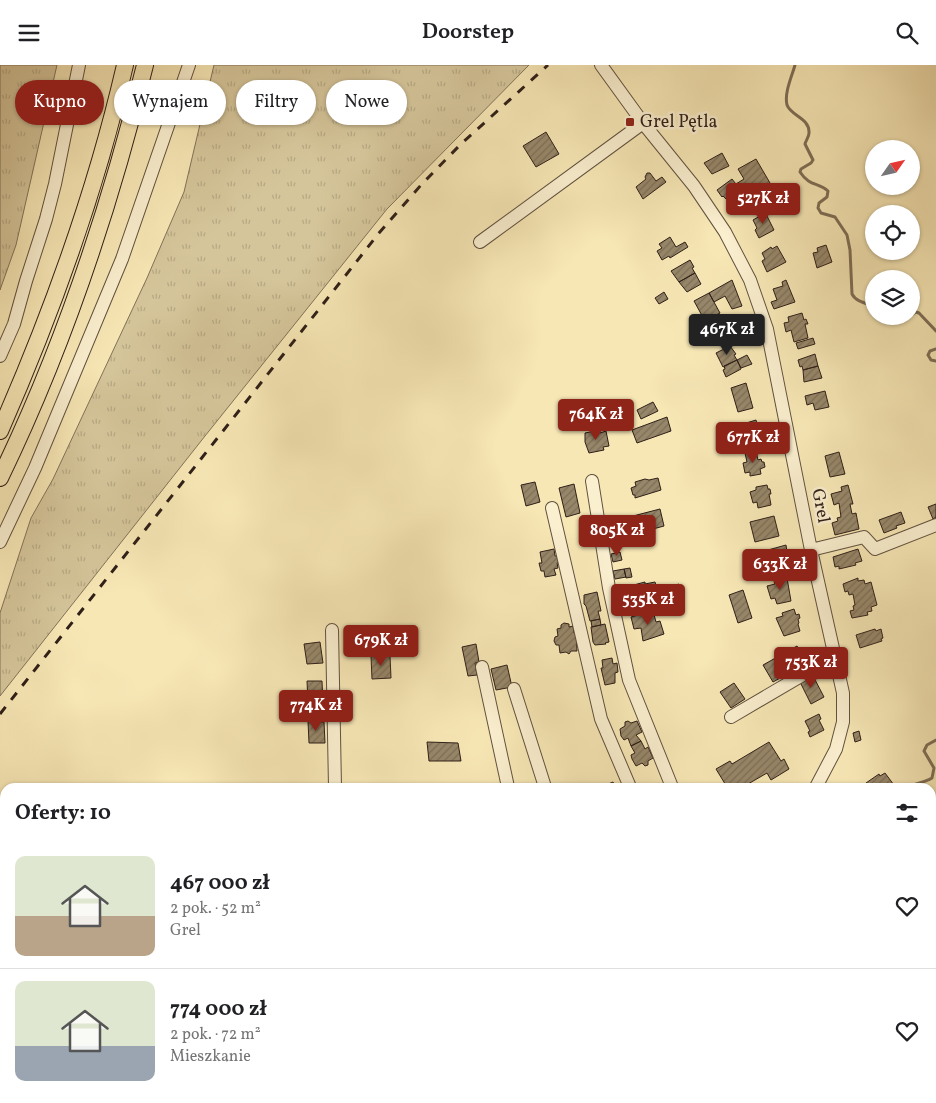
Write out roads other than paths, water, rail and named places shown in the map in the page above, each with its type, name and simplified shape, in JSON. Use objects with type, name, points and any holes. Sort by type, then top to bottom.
[{"type":"main road","points":[[0,431],[47,317],[79,229],[94,183],[126,65]]},
{"type":"main road","points":[[0,478],[66,326],[126,143],[145,65]]},
{"type":"street","points":[[0,356],[14,324],[46,219],[79,65]]},
{"type":"street","points":[[0,542],[35,467],[122,259],[188,65]]},
{"type":"street","name":"Grel","points":[[601,65],[643,123],[708,206],[739,255],[750,279],[767,329],[811,550],[843,693],[842,722],[836,749],[818,783]]},
{"type":"street","points":[[480,242],[643,123]]},
{"type":"street","points":[[592,481],[608,587],[629,680],[670,783]]},
{"type":"street","points":[[552,508],[600,719],[628,783]]},
{"type":"street","points":[[811,550],[864,537],[875,549],[936,525]]},
{"type":"street","points":[[332,630],[335,783]]},
{"type":"street","points":[[731,717],[836,656]]},
{"type":"street","points":[[482,667],[507,783]]},
{"type":"street","points":[[514,689],[544,783]]},
{"type":"waterway","points":[[795,65],[787,90],[786,100],[789,109],[804,120],[809,128],[805,144],[813,160],[801,169],[800,172],[807,180],[828,191],[827,197],[819,203],[818,208],[821,213],[835,217],[847,235],[850,250],[852,294],[859,301],[865,303]]},
{"type":"waterway","points":[[920,314],[936,331]]},
{"type":"waterway","points":[[936,349],[930,351],[928,355],[931,360],[936,361]]},
{"type":"waterway","points":[[920,783],[932,778],[934,768],[924,751],[927,745],[936,740]]},
{"type":"railway","points":[[0,714],[379,233],[421,185],[460,145],[548,65]]},
{"type":"place","name":"Grel Pętla","points":[[630,122]]}]
